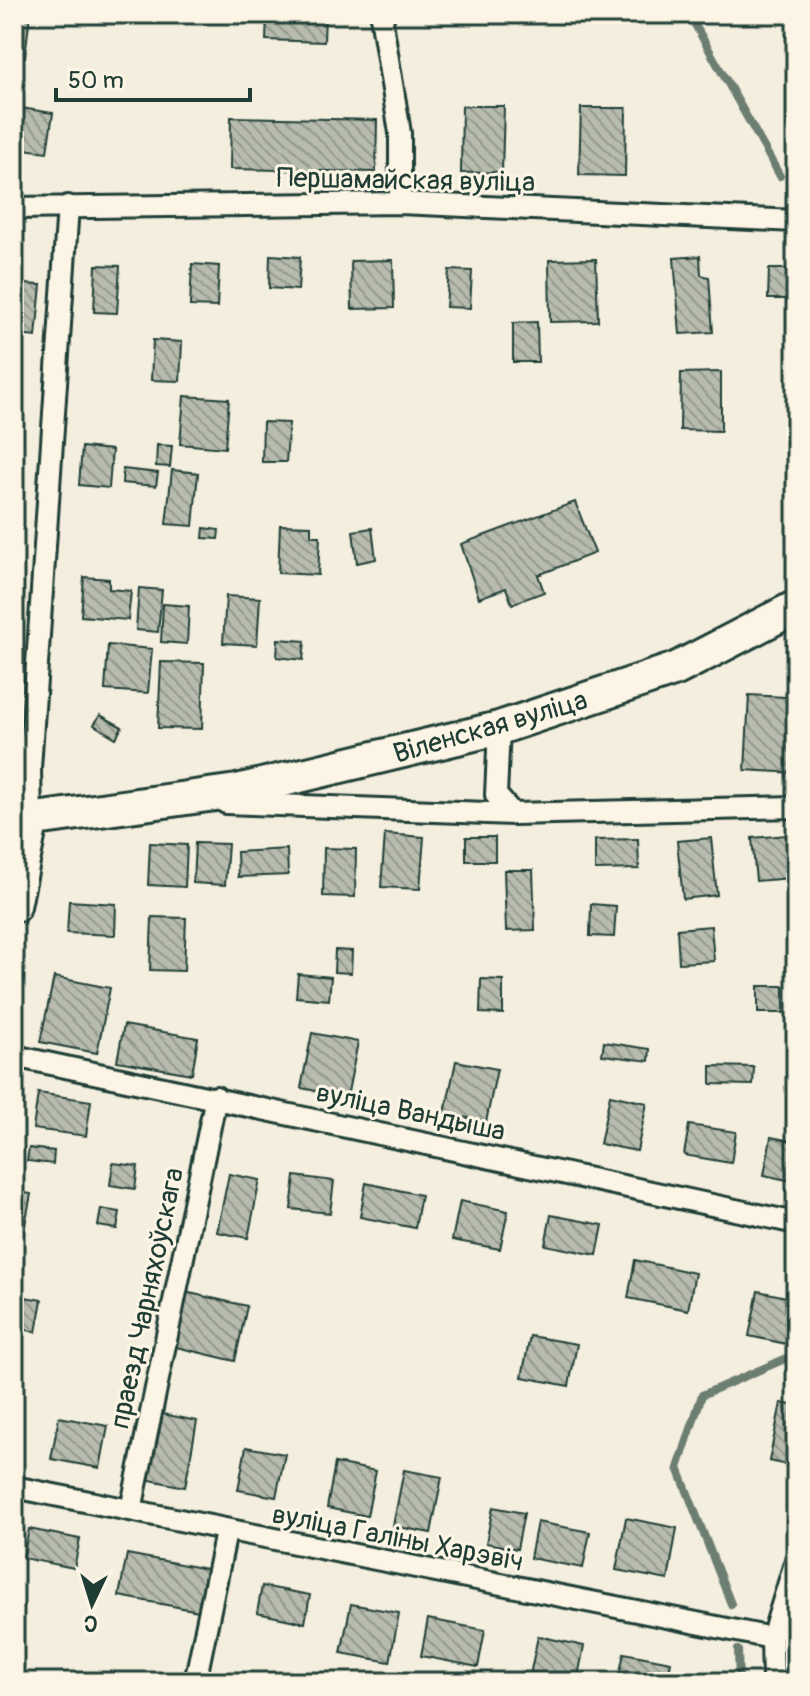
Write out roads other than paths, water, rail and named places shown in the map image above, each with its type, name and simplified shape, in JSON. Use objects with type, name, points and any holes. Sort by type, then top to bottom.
[{"type":"main road","name":"Віленская вуліца","points":[[22,822],[237,791],[499,728],[676,669],[796,607]]},
{"type":"main road","points":[[14,906],[22,822]]},
{"type":"street","points":[[384,14],[382,22],[400,133],[400,203]]},
{"type":"street","name":"Першамайская вуліца","points":[[14,208],[400,203],[796,221]]},
{"type":"street","points":[[22,822],[31,753],[68,206]]},
{"type":"street","points":[[499,728],[496,795],[513,814]]},
{"type":"street","name":"Віленская вуліца","points":[[170,802],[513,814],[796,807]]},
{"type":"street","name":"вуліца Вандыша","points":[[14,1056],[796,1223]]},
{"type":"street","name":"праезд Чарняхоўскага","points":[[131,1510],[216,1097]]},
{"type":"street","name":"вуліца Галіны Харэвіч","points":[[14,1487],[226,1532],[772,1638]]},
{"type":"street","points":[[195,1682],[226,1532]]},
{"type":"street","points":[[773,1682],[772,1638],[796,1560]]},
{"type":"waterway","points":[[689,14],[780,176]]},
{"type":"waterway","points":[[731,1604],[678,1468],[702,1395],[787,1358],[796,1348]]},
{"type":"waterway","points":[[738,1650],[739,1682]]}]
